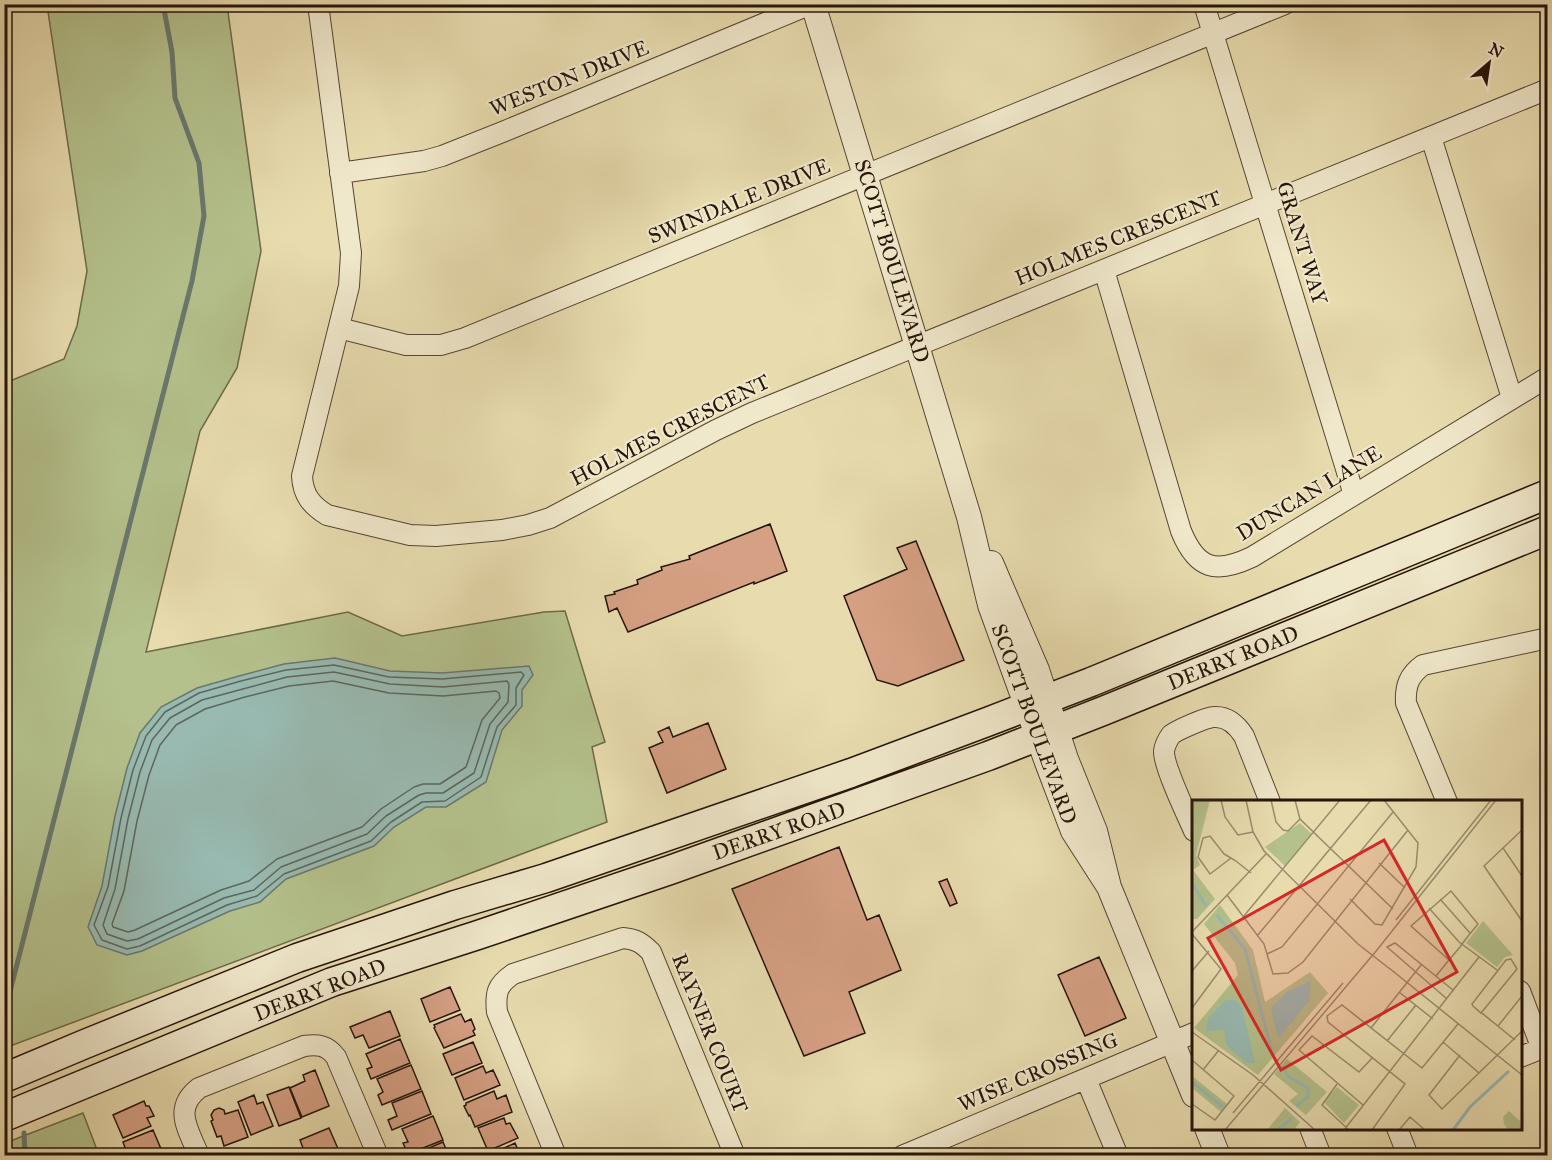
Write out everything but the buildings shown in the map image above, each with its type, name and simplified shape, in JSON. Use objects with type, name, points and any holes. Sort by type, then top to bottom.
[{"type":"main road","name":"DERRY ROAD","points":[[4,1078],[297,958],[455,904],[546,878],[852,773],[1037,703],[1548,494]]},
{"type":"main road","name":"DERRY ROAD","points":[[4,1117],[332,982],[489,932],[929,778],[1047,733],[1548,530]]},
{"type":"street","name":"HOLMES CRESCENT","points":[[318,4],[351,253],[349,286],[302,476],[309,501],[327,515],[410,536],[502,530],[550,518],[734,421],[1548,89]]},
{"type":"street","name":"WESTON DRIVE","points":[[340,173],[424,162],[442,156],[812,4]]},
{"type":"street","name":"SCOTT BOULEVARD","points":[[812,4],[969,517],[1002,587],[1036,670],[1037,703],[1073,831],[1109,887],[1183,1038],[1192,1085]]},
{"type":"street","name":"GRANT WAY","points":[[1204,4],[1354,495]]},
{"type":"street","name":"SWINDALE DRIVE","points":[[339,328],[406,345],[430,346],[465,338],[1285,4]]},
{"type":"street","points":[[1431,137],[1512,398]]},
{"type":"street","name":"DUNCAN LANE","points":[[1104,270],[1181,531],[1193,555],[1200,561],[1213,566],[1230,566],[1269,547],[1548,377]]},
{"type":"street","points":[[1447,800],[1406,703],[1405,692],[1411,676],[1423,665],[1548,638]]},
{"type":"street","points":[[1192,826],[1165,761],[1165,747],[1170,736],[1176,732],[1212,716],[1232,722],[1244,736],[1270,800]]},
{"type":"street","name":"RAYNER COURT","points":[[556,1155],[497,1012],[498,988],[513,974],[623,938],[634,939],[651,952],[735,1155]]},
{"type":"street","points":[[1522,993],[1545,1048],[1522,1057]]},
{"type":"street","name":"WISE CROSSING","points":[[902,1155],[1183,1038]]},
{"type":"street","points":[[199,1155],[183,1117],[184,1107],[194,1091],[304,1046],[312,1045],[328,1048],[336,1056],[378,1155]]},
{"type":"street","points":[[1086,1079],[1118,1155]]},
{"type":"street","points":[[1208,1130],[1218,1155]]},
{"type":"street","points":[[1311,1130],[1321,1155]]},
{"type":"street","points":[[1398,1130],[1408,1155]]},
{"type":"green space","points":[[47,5],[227,5],[261,251],[237,368],[200,431],[146,652],[348,612],[402,636],[544,612],[565,611],[605,742],[592,747],[607,822],[5,1048],[5,383],[64,359],[77,326],[87,271]]},
{"type":"green space","points":[[83,1113],[99,1155],[5,1155],[5,1143]]},
{"type":"water","points":[[335,658],[390,671],[442,673],[529,666],[533,675],[522,690],[522,706],[502,730],[486,782],[446,807],[426,807],[394,827],[374,846],[286,879],[260,902],[230,911],[142,951],[127,955],[97,945],[88,927],[102,886],[127,768],[140,733],[161,707],[197,688],[239,676],[284,664]]},
{"type":"waterway","points":[[4,1015],[192,281],[204,216],[199,163],[175,98],[172,52],[163,4]]},
{"type":"waterway","points":[[24,1133],[25,1156]]}]
